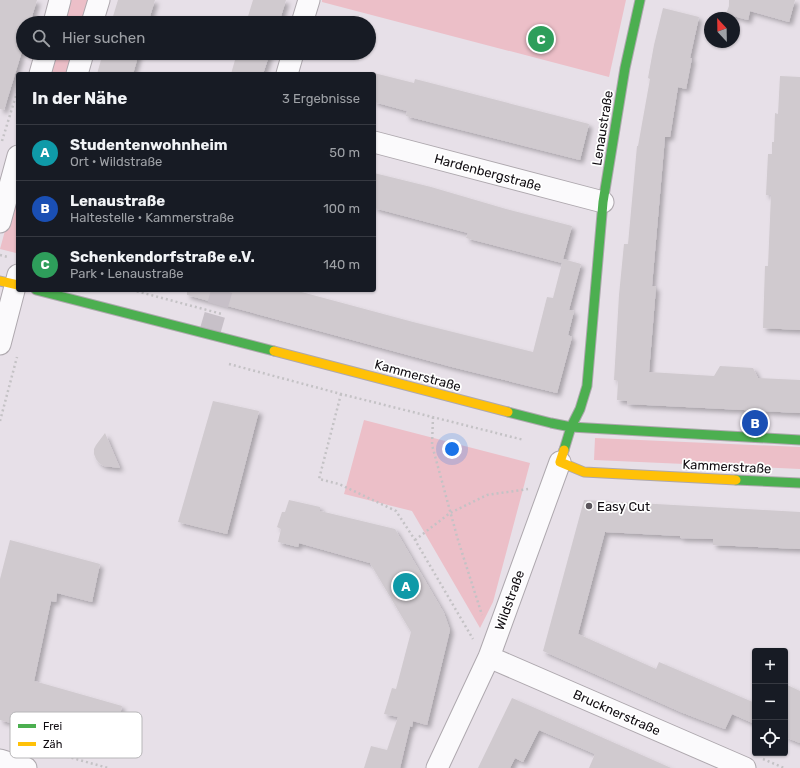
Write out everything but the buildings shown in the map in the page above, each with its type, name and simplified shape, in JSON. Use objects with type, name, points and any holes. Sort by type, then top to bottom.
[{"type":"street","points":[[56,16],[60,0]]},
{"type":"street","points":[[94,16],[99,0]]},
{"type":"street","points":[[304,16],[309,0]]},
{"type":"street","name":"Lenaustraße","points":[[571,427],[580,409],[587,386],[603,202],[625,68],[640,0]]},
{"type":"street","points":[[41,72],[44,60]]},
{"type":"street","points":[[78,72],[81,60]]},
{"type":"street","points":[[288,72],[291,60]]},
{"type":"street","name":"Hardenbergstraße","points":[[376,143],[603,202]]},
{"type":"street","points":[[0,222],[16,163]]},
{"type":"street","points":[[0,344],[13,281]]},
{"type":"street","name":"Kammerstraße","points":[[44,292],[571,427],[800,440]]},
{"type":"street","name":"Wildstraße","points":[[437,768],[489,656],[560,462],[571,427]]},
{"type":"street","name":"Kammerstraße","points":[[560,462],[584,472],[800,483]]},
{"type":"street","name":"Brucknerstraße","points":[[489,656],[745,768]]},
{"type":"street","points":[[0,760],[26,768]]},
{"type":"path","points":[[2,142],[16,96]]},
{"type":"path","points":[[340,394],[319,479],[338,484],[396,511],[475,641]]},
{"type":"path","points":[[433,417],[432,445],[450,513],[483,618]]},
{"type":"path","points":[[415,540],[450,513],[487,495],[530,488],[549,489]]},
{"type":"path","points":[[73,758],[108,768]]},
{"type":"shaded area","points":[[68,0],[91,0],[87,16],[63,16]]},
{"type":"shaded area","points":[[322,0],[626,0],[609,77],[322,2]]},
{"type":"shaded area","points":[[51,60],[74,60],[70,72],[48,72]]},
{"type":"shaded area","points":[[16,190],[16,253],[0,249]]},
{"type":"shaded area","points":[[364,420],[530,463],[493,602],[480,628],[412,511],[344,494]]},
{"type":"shaded area","points":[[595,438],[800,447],[800,469],[594,460]]},
{"type":"tunnel","points":[[209,335],[221,292]]},
{"type":"traffic: fast","points":[[564,450],[587,386],[603,202],[625,68],[640,0]]},
{"type":"traffic: fast","points":[[44,292],[274,351]]},
{"type":"traffic: fast","points":[[508,412],[571,427],[800,440]]},
{"type":"traffic: fast","points":[[736,480],[800,483]]},
{"type":"traffic: slow","points":[[0,281],[16,285]]},
{"type":"traffic: slow","points":[[274,351],[508,412]]},
{"type":"traffic: slow","points":[[564,450],[560,462],[584,472],[736,480]]},
{"type":"place","name":"Schenkendorfstraße e.V.","points":[[541,39]]},
{"type":"place","name":"Lenaustraße","points":[[755,423]]},
{"type":"place","name":"Easy Cut","points":[[589,506]]},
{"type":"place","name":"Studentenwohnheim","points":[[406,586]]}]
